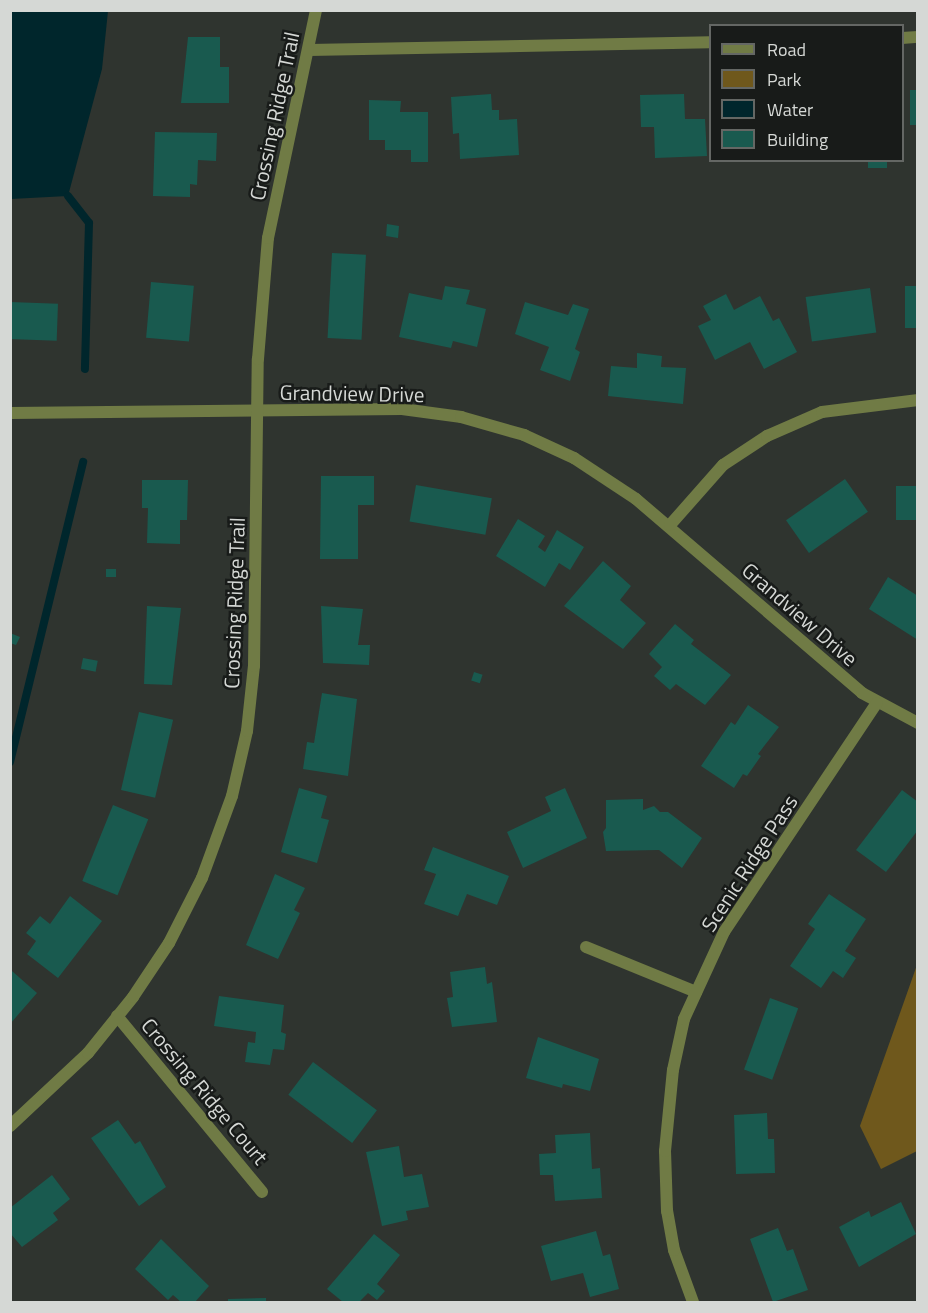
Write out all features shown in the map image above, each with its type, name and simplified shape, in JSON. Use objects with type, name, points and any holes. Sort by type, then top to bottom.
[{"type":"street","name":"Crossing Ridge Trail","points":[[10,1126],[88,1053],[169,943],[202,878],[232,796],[247,731],[254,666],[257,411],[268,238],[316,10]]},
{"type":"street","points":[[309,50],[709,42]]},
{"type":"street","points":[[670,525],[723,465],[767,436],[822,412],[918,400]]},
{"type":"street","name":"Grandview Drive","points":[[10,413],[402,409],[471,420],[524,435],[574,458],[670,525],[877,703],[918,723]]},
{"type":"street","name":"Scenic Ridge Pass","points":[[693,1302],[673,1240],[665,1151],[673,1070],[684,1019],[724,932],[877,703]]},
{"type":"street","points":[[586,947],[696,992]]},
{"type":"street","name":"Crossing Ridge Court","points":[[117,1016],[262,1191]]},
{"type":"green space","points":[[917,965],[917,1151],[881,1169],[860,1126]]},
{"type":"water","points":[[11,10],[108,11],[102,69],[68,196],[11,199]]},
{"type":"building","points":[[188,37],[220,37],[220,67],[229,67],[229,103],[181,103]]},
{"type":"building","points":[[910,90],[918,90],[918,125],[910,125]]},
{"type":"building","points":[[491,94],[492,110],[499,110],[499,120],[517,119],[519,155],[460,159],[459,133],[453,134],[451,97]]},
{"type":"building","points":[[684,94],[685,119],[705,119],[707,156],[655,158],[654,127],[641,127],[640,95]]},
{"type":"building","points":[[369,100],[401,101],[400,112],[428,112],[428,162],[411,162],[411,150],[385,150],[385,140],[369,140]]},
{"type":"building","points":[[155,132],[217,133],[216,161],[198,160],[197,185],[190,184],[190,197],[153,196]]},
{"type":"building","points":[[868,162],[887,162],[887,168],[868,168]]},
{"type":"building","points":[[387,224],[399,226],[398,238],[386,236]]},
{"type":"building","points":[[332,253],[366,255],[362,340],[328,338]]},
{"type":"building","points":[[151,282],[194,286],[189,342],[146,338]]},
{"type":"building","points":[[445,286],[470,290],[466,304],[486,309],[477,347],[453,341],[451,348],[399,337],[409,293],[442,300]]},
{"type":"building","points":[[905,286],[918,286],[918,328],[905,328]]},
{"type":"building","points":[[870,288],[876,333],[812,342],[806,297]]},
{"type":"building","points":[[726,294],[734,310],[760,296],[773,321],[779,318],[797,352],[764,369],[750,342],[715,360],[698,326],[711,320],[703,306]]},
{"type":"building","points":[[10,302],[58,304],[57,341],[10,339]]},
{"type":"building","points":[[525,302],[568,315],[573,304],[589,309],[575,349],[580,352],[570,381],[540,370],[549,347],[515,334]]},
{"type":"building","points":[[637,353],[662,356],[661,367],[686,368],[683,404],[608,396],[611,366],[637,368]]},
{"type":"building","points":[[321,476],[374,476],[374,505],[358,505],[358,559],[320,559]]},
{"type":"building","points":[[845,479],[868,512],[809,553],[786,520]]},
{"type":"building","points":[[142,480],[188,480],[187,520],[180,520],[180,544],[147,543],[148,508],[142,508]]},
{"type":"building","points":[[416,485],[492,498],[485,535],[410,521]]},
{"type":"building","points":[[896,486],[918,486],[918,520],[896,520]]},
{"type":"building","points":[[518,519],[545,536],[538,547],[545,552],[557,530],[584,547],[570,570],[559,563],[545,587],[496,556]]},
{"type":"building","points":[[603,561],[631,586],[620,600],[646,623],[623,649],[564,606]]},
{"type":"building","points":[[106,569],[116,569],[116,577],[106,577]]},
{"type":"building","points":[[888,577],[918,596],[918,640],[869,609]]},
{"type":"building","points":[[147,606],[181,608],[172,685],[144,684]]},
{"type":"building","points":[[321,606],[363,609],[358,645],[370,645],[369,665],[323,663]]},
{"type":"building","points":[[675,624],[694,640],[691,644],[731,675],[705,705],[676,684],[670,690],[654,676],[662,667],[649,654]]},
{"type":"building","points":[[10,633],[20,637],[16,645],[10,643]]},
{"type":"building","points":[[83,658],[98,661],[96,672],[81,669]]},
{"type":"building","points":[[474,672],[483,675],[480,683],[471,681]]},
{"type":"building","points":[[322,693],[357,699],[348,776],[303,769],[307,742],[314,743]]},
{"type":"building","points":[[748,705],[779,727],[758,754],[761,756],[747,776],[743,774],[734,788],[701,766],[731,722],[735,725]]},
{"type":"building","points":[[139,712],[173,720],[155,798],[121,790]]},
{"type":"building","points":[[299,788],[327,796],[321,818],[329,820],[317,863],[281,852]]},
{"type":"building","points":[[565,788],[587,838],[523,868],[507,832],[551,811],[545,797]]},
{"type":"building","points":[[902,790],[918,802],[918,830],[886,872],[856,850]]},
{"type":"building","points":[[643,799],[643,810],[654,806],[660,812],[668,812],[702,838],[682,868],[659,850],[606,851],[603,832],[606,828],[606,800]]},
{"type":"building","points":[[113,805],[148,819],[118,895],[82,881]]},
{"type":"building","points":[[433,847],[509,876],[497,905],[467,894],[458,916],[424,904],[436,874],[424,870]]},
{"type":"building","points":[[275,874],[305,888],[294,910],[300,913],[278,959],[246,945]]},
{"type":"building","points":[[829,894],[866,919],[845,951],[856,958],[843,978],[833,971],[821,988],[790,966],[815,929],[808,924]]},
{"type":"building","points":[[70,896],[102,921],[58,978],[27,954],[36,941],[26,933],[40,916],[50,924]]},
{"type":"building","points":[[485,967],[487,984],[492,982],[497,1022],[452,1027],[447,998],[453,997],[450,972]]},
{"type":"building","points":[[12,971],[37,993],[10,1024],[10,973]]},
{"type":"building","points":[[219,996],[284,1005],[281,1032],[286,1034],[284,1050],[273,1049],[270,1065],[245,1062],[248,1042],[255,1043],[256,1032],[214,1026]]},
{"type":"building","points":[[770,998],[798,1008],[772,1080],[744,1069]]},
{"type":"building","points":[[538,1037],[599,1059],[590,1091],[563,1084],[562,1088],[526,1078]]},
{"type":"building","points":[[313,1062],[377,1110],[352,1143],[288,1095]]},
{"type":"building","points":[[767,1113],[768,1139],[774,1139],[775,1173],[736,1174],[734,1115]]},
{"type":"building","points":[[118,1120],[135,1144],[140,1141],[166,1187],[139,1206],[91,1138]]},
{"type":"building","points":[[590,1133],[592,1169],[600,1168],[602,1198],[555,1201],[553,1175],[540,1175],[539,1154],[556,1153],[555,1135]]},
{"type":"building","points":[[399,1146],[404,1177],[422,1174],[429,1207],[406,1211],[408,1220],[382,1226],[366,1152]]},
{"type":"building","points":[[52,1175],[70,1199],[53,1213],[58,1220],[22,1247],[10,1233],[10,1208]]},
{"type":"building","points":[[901,1202],[916,1234],[859,1267],[839,1227],[869,1211],[871,1217]]},
{"type":"building","points":[[778,1228],[787,1251],[793,1249],[808,1290],[773,1302],[750,1239]]},
{"type":"building","points":[[596,1231],[603,1256],[610,1254],[619,1289],[590,1297],[583,1273],[551,1281],[541,1246]]},
{"type":"building","points":[[374,1234],[400,1255],[377,1284],[385,1291],[377,1300],[368,1293],[359,1302],[343,1302],[327,1289]]},
{"type":"building","points":[[161,1239],[209,1286],[195,1302],[181,1302],[173,1295],[168,1300],[135,1269]]},
{"type":"building","points":[[266,1298],[266,1302],[228,1302],[228,1299]]},
{"type":"waterway","points":[[68,196],[89,223],[85,369]]},
{"type":"waterway","points":[[10,762],[83,462]]}]
